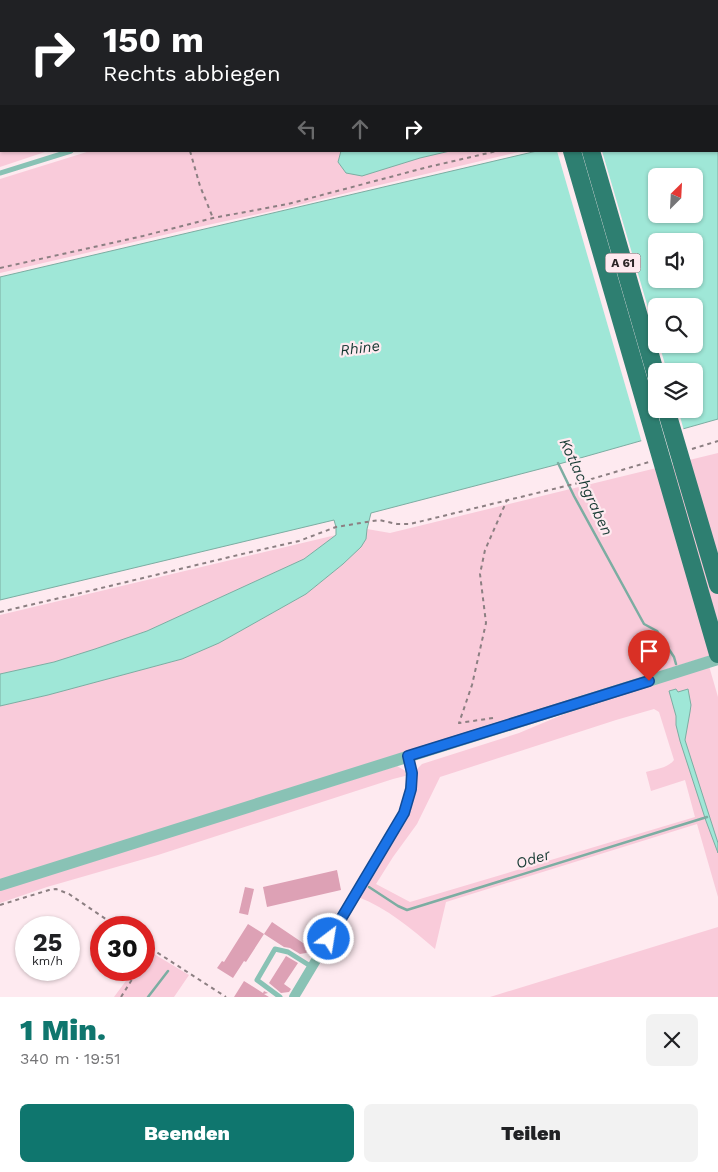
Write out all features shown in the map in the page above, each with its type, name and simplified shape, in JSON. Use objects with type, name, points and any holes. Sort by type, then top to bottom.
[{"type":"highway","name":"A 61","points":[[572,152],[718,654]]},
{"type":"highway","name":"A 61","points":[[591,152],[653,363]]},
{"type":"highway","points":[[669,418],[718,585]]},
{"type":"street","points":[[0,885],[718,659]]},
{"type":"street","points":[[294,997],[404,813],[411,789],[412,773],[408,756]]},
{"type":"lane","points":[[0,173],[68,152]]},
{"type":"lane","points":[[280,997],[257,980],[275,949],[288,952],[312,967]]},
{"type":"path","points":[[190,152],[200,186],[213,218]]},
{"type":"path","points":[[0,268],[143,236],[213,218],[288,204],[494,152]]},
{"type":"path","points":[[0,612],[299,541],[336,527],[379,520],[397,524],[410,524],[578,483]]},
{"type":"path","points":[[459,723],[472,685],[486,623],[480,574],[485,550],[507,500]]},
{"type":"path","points":[[0,905],[56,889],[69,894],[101,916]]},
{"type":"path","points":[[155,952],[226,997]]},
{"type":"path","points":[[120,997],[131,981]]},
{"type":"shaded area","points":[[0,152],[45,152],[0,167]]},
{"type":"shaded area","points":[[87,152],[341,152],[338,162],[420,158],[446,152],[519,152],[290,207],[0,273],[0,179]]},
{"type":"shaded area","points":[[718,453],[718,653],[0,880],[0,706],[182,659],[219,643],[306,594],[343,564],[366,539],[367,529],[390,533]]},
{"type":"shaded area","points":[[336,535],[304,559],[147,631],[54,662],[0,674],[0,615]]},
{"type":"shaded area","points":[[709,666],[718,697],[718,897],[697,824],[446,902],[435,949],[389,913],[358,897],[395,835],[416,770],[422,764],[519,733],[581,707]],"holes":[[[654,709],[659,712],[674,760],[665,767],[646,772],[651,791],[685,780],[695,817],[410,902],[376,884],[417,824],[440,777],[616,720]]]},
{"type":"shaded area","points":[[397,766],[409,775],[0,903],[0,889]]},
{"type":"shaded area","points":[[718,927],[718,997],[490,997]]},
{"type":"shaded area","points":[[155,955],[189,975],[174,997],[114,997],[126,981],[155,981]]},
{"type":"water","points":[[341,152],[446,152],[362,176],[346,173],[338,162]]},
{"type":"water","name":"Rhine","points":[[533,152],[718,152],[718,419],[559,464],[371,513],[366,539],[361,547],[343,564],[306,594],[219,643],[182,659],[0,706],[0,674],[54,662],[147,631],[304,559],[336,535],[336,527],[334,520],[0,600],[0,277]]},
{"type":"water","points":[[676,689],[678,692],[688,689],[691,705],[685,740],[718,843],[718,853],[680,741],[669,691]]},
{"type":"pier","points":[[557,152],[602,152],[648,308],[648,353],[662,353],[665,363],[648,363],[648,418],[680,418],[684,431],[642,443]]},
{"type":"building","points":[[337,870],[341,890],[267,907],[263,887]]},
{"type":"building","points":[[245,887],[254,889],[248,915],[239,913]]},
{"type":"building","points":[[272,922],[303,943],[308,944],[310,947],[309,951],[300,954],[284,947],[264,934]]},
{"type":"building","points":[[248,924],[264,934],[233,978],[217,968],[222,961],[224,962]]},
{"type":"building","points":[[286,956],[298,963],[284,984],[291,989],[289,992],[281,993],[269,983]]},
{"type":"building","points":[[244,981],[263,993],[264,991],[268,993],[264,994],[269,997],[234,997]]},
{"type":"waterway","name":"Kotlachgraben","points":[[558,463],[644,624],[657,631],[674,657],[676,664]]},
{"type":"waterway","name":"Oder","points":[[369,887],[407,910],[707,817]]},
{"type":"waterway","name":"Oder","points":[[148,997],[168,971]]},
{"type":"route","points":[[329,939],[404,813],[411,789],[412,773],[408,756],[649,681]]}]
